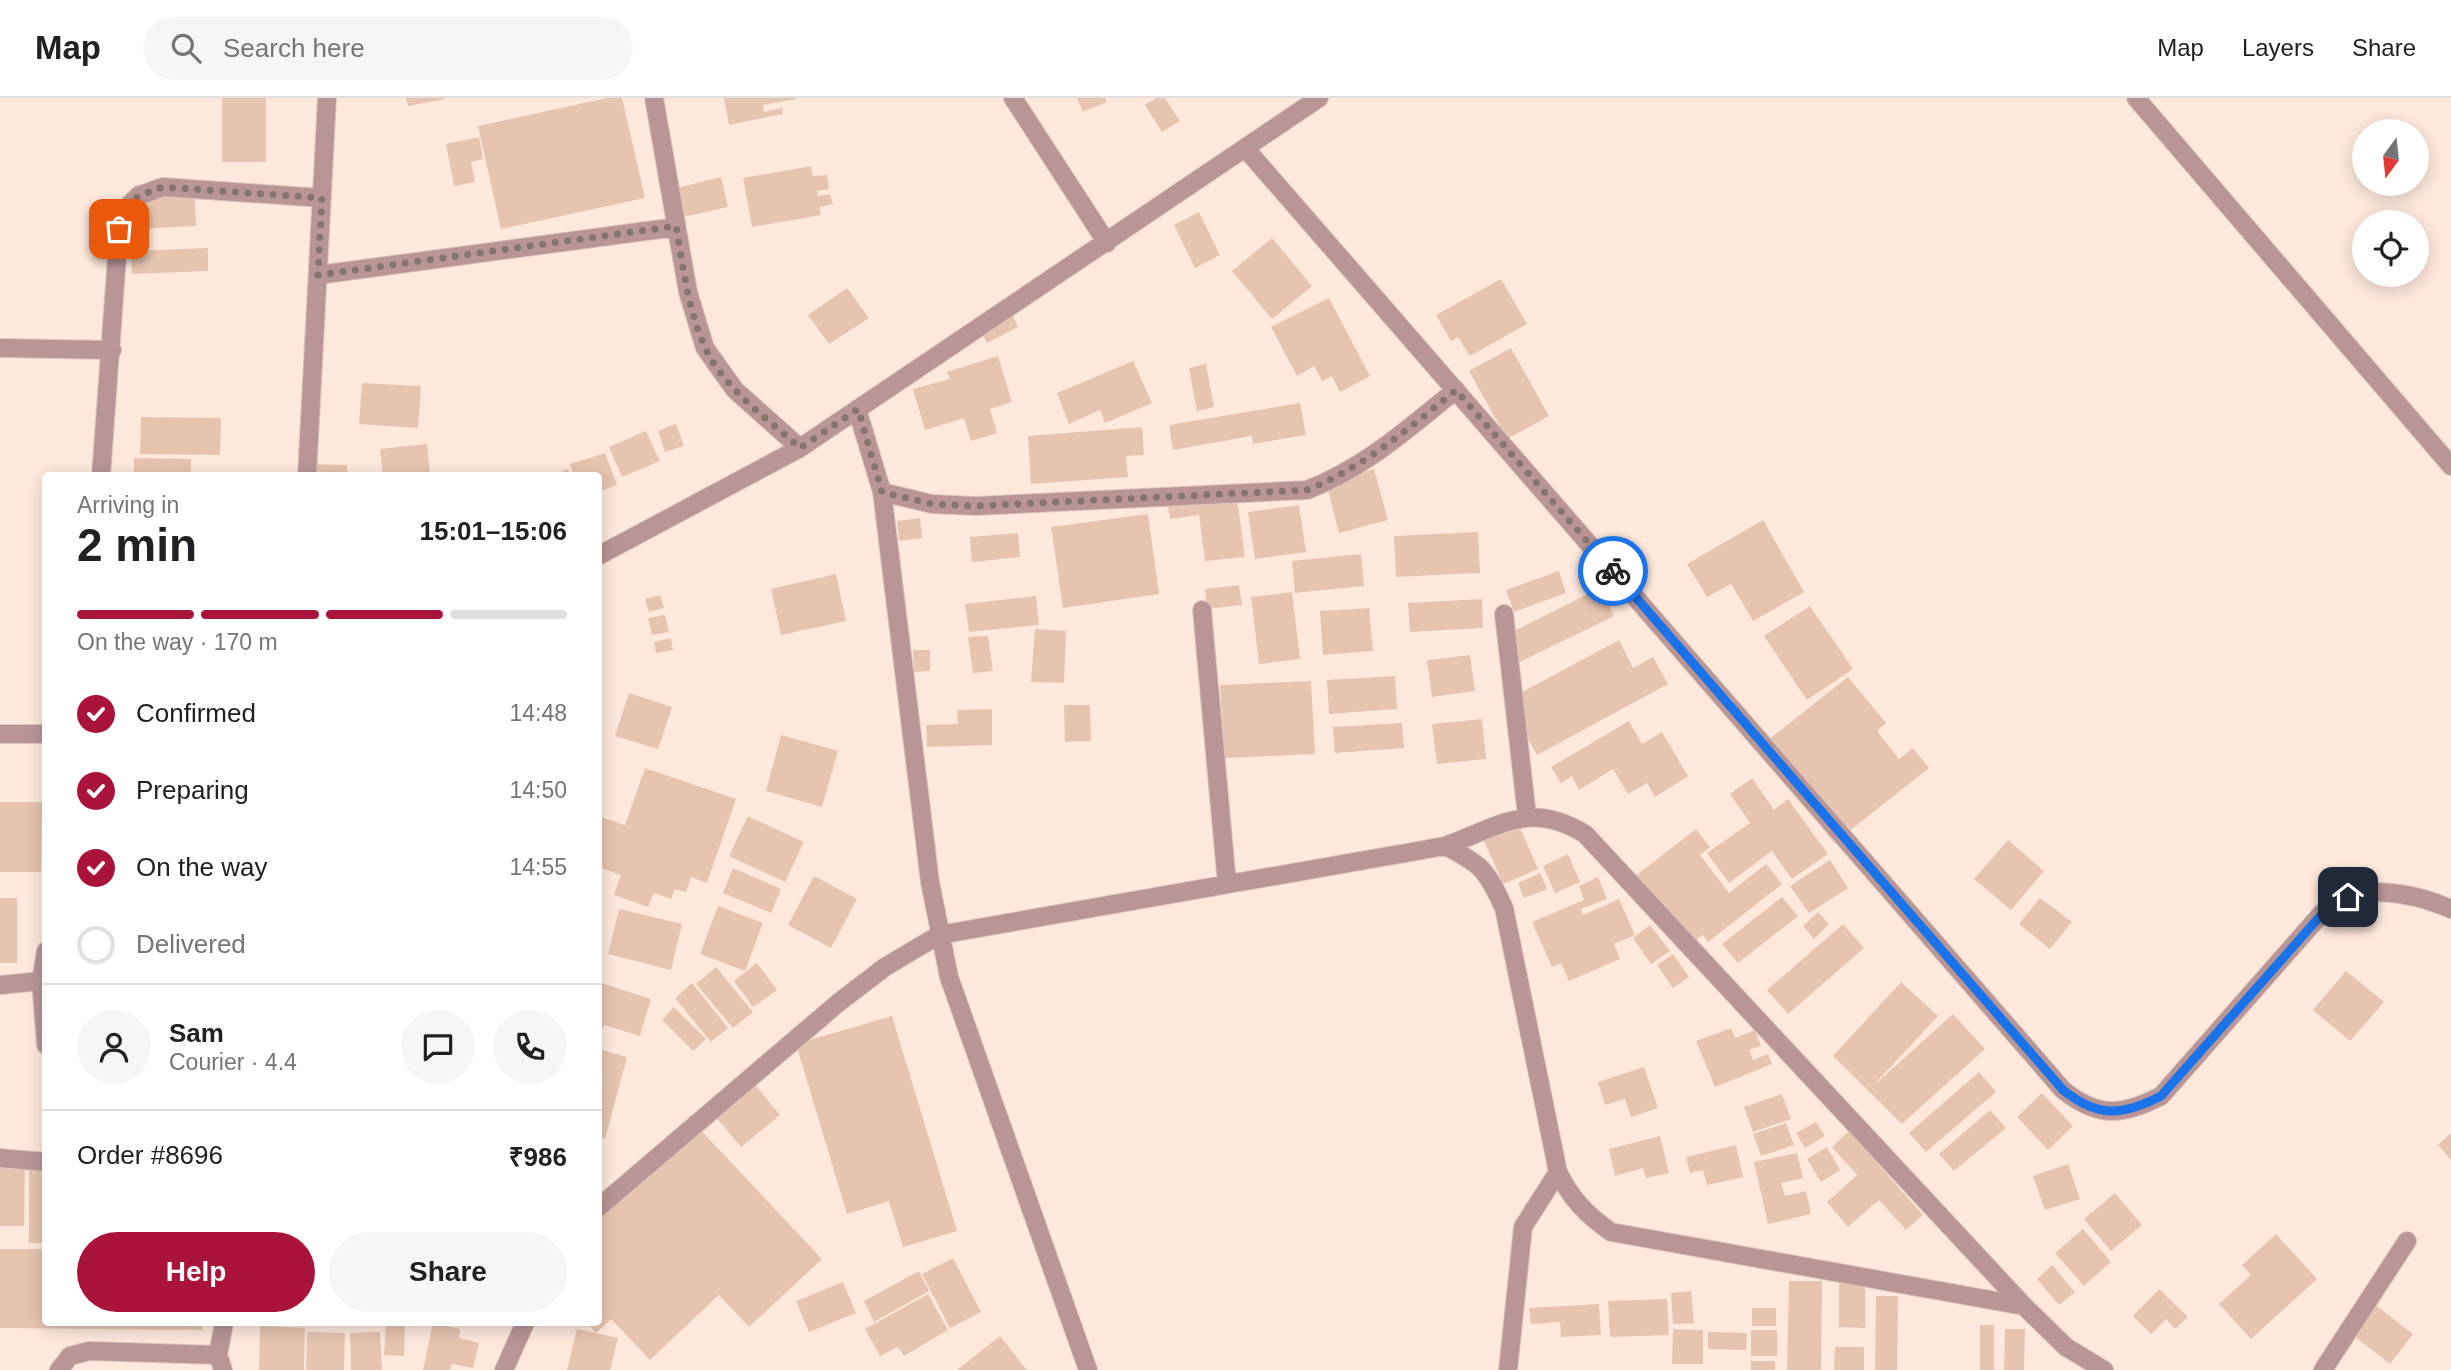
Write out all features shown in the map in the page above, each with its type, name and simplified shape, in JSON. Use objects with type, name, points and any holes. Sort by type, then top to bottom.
[{"type":"street","points":[[306,472],[327,98]]},
{"type":"street","points":[[654,98],[688,292],[705,348],[736,390],[800,448]]},
{"type":"street","points":[[1013,98],[1107,243]]},
{"type":"street","points":[[602,554],[800,448],[1319,98]]},
{"type":"street","points":[[2136,98],[2451,467]]},
{"type":"street","points":[[1246,149],[2063,1090],[2083,1106],[2113,1113],[2140,1107],[2161,1096],[2322,914],[2348,897],[2380,892],[2428,899],[2451,909]]},
{"type":"street","points":[[101,472],[119,229],[124,210],[138,196],[163,187],[322,198]]},
{"type":"street","points":[[318,275],[676,226]]},
{"type":"street","points":[[0,348],[112,350]]},
{"type":"street","points":[[882,492],[932,504],[975,506],[1307,490],[1344,475],[1364,462],[1456,390]]},
{"type":"street","points":[[858,409],[882,492],[939,935],[968,1038],[1088,1370]]},
{"type":"street","points":[[1202,610],[1227,884]]},
{"type":"street","points":[[1504,614],[1527,816]]},
{"type":"street","points":[[0,734],[42,734]]},
{"type":"street","points":[[602,1200],[838,1003],[885,967],[939,935],[1445,846],[1527,816],[1562,820],[1585,834],[2024,1306],[2066,1347],[2097,1368]]},
{"type":"street","points":[[1445,846],[1476,861],[1492,882],[1504,908],[1558,1172],[1568,1193],[1584,1213],[1611,1232],[2024,1306]]},
{"type":"street","points":[[42,975],[42,994]]},
{"type":"street","points":[[0,985],[41,981]]},
{"type":"street","points":[[0,1158],[42,1162]]},
{"type":"street","points":[[1508,1370],[1522,1227],[1558,1172]]},
{"type":"street","points":[[2323,1370],[2407,1241]]},
{"type":"street","points":[[59,1370],[70,1356],[89,1351],[221,1363],[223,1326]]},
{"type":"street","points":[[504,1370],[524,1326]]},
{"type":"building","points":[[222,98],[266,98],[266,162],[222,162]]},
{"type":"building","points":[[406,98],[445,98],[445,99],[408,106]]},
{"type":"building","points":[[607,98],[622,98],[645,198],[501,229],[478,126]]},
{"type":"building","points":[[724,98],[796,99],[763,105],[764,112],[782,108],[783,114],[729,125]]},
{"type":"building","points":[[1077,98],[1105,98],[1107,102],[1083,112]]},
{"type":"building","points":[[1156,98],[1165,98],[1180,121],[1162,132],[1145,105]]},
{"type":"building","points":[[479,137],[483,159],[471,162],[475,182],[454,186],[446,144]]},
{"type":"building","points":[[811,166],[813,176],[827,175],[829,189],[817,191],[818,196],[830,194],[833,204],[820,207],[821,215],[752,227],[743,178]]},
{"type":"building","points":[[721,177],[728,207],[683,217],[676,188]]},
{"type":"building","points":[[194,182],[196,226],[137,229],[134,185]]},
{"type":"building","points":[[1199,212],[1220,255],[1195,268],[1174,225]]},
{"type":"building","points":[[1272,238],[1312,286],[1272,319],[1232,271]]},
{"type":"building","points":[[208,248],[208,271],[132,274],[131,251]]},
{"type":"building","points":[[1501,279],[1527,324],[1470,356],[1458,337],[1451,341],[1436,315]]},
{"type":"building","points":[[847,288],[869,318],[829,344],[808,315]]},
{"type":"building","points":[[1329,298],[1370,376],[1340,392],[1332,376],[1322,381],[1314,366],[1297,376],[1271,327]]},
{"type":"building","points":[[1012,314],[1018,327],[987,343],[980,330]]},
{"type":"building","points":[[1511,348],[1549,416],[1507,439],[1469,371]]},
{"type":"building","points":[[998,356],[1012,402],[990,409],[997,433],[971,441],[964,418],[925,430],[913,389],[950,379],[947,372]]},
{"type":"building","points":[[1133,361],[1152,403],[1105,423],[1100,410],[1069,424],[1057,393]]},
{"type":"building","points":[[1206,364],[1214,407],[1197,411],[1189,368]]},
{"type":"building","points":[[362,383],[421,386],[418,428],[359,424]]},
{"type":"building","points":[[1300,403],[1306,435],[1253,444],[1252,436],[1173,450],[1169,425]]},
{"type":"building","points":[[141,417],[221,418],[220,455],[140,454]]},
{"type":"building","points":[[676,424],[684,446],[665,452],[658,431]]},
{"type":"building","points":[[1142,427],[1144,455],[1126,456],[1128,477],[1031,484],[1028,436]]},
{"type":"building","points":[[646,431],[660,461],[622,477],[609,447]]},
{"type":"building","points":[[427,444],[430,472],[383,472],[380,449]]},
{"type":"building","points":[[605,453],[617,485],[602,491],[602,472],[573,472],[570,464]]},
{"type":"building","points":[[134,458],[191,459],[191,472],[134,472]]},
{"type":"building","points":[[299,464],[347,465],[347,472],[299,472]]},
{"type":"building","points":[[1374,469],[1388,520],[1339,533],[1326,482]]},
{"type":"building","points":[[1236,491],[1245,557],[1205,561],[1199,515],[1170,519],[1167,501]]},
{"type":"building","points":[[1299,505],[1306,552],[1255,559],[1248,512]]},
{"type":"building","points":[[1148,514],[1159,594],[1063,608],[1051,527]]},
{"type":"building","points":[[920,518],[922,538],[899,541],[897,521]]},
{"type":"building","points":[[1763,520],[1804,592],[1753,621],[1731,584],[1707,597],[1687,564]]},
{"type":"building","points":[[1478,532],[1480,573],[1396,577],[1394,536]]},
{"type":"building","points":[[1018,533],[1020,557],[972,562],[970,537]]},
{"type":"building","points":[[1361,554],[1364,586],[1295,593],[1292,561]]},
{"type":"building","points":[[1559,571],[1566,593],[1514,612],[1506,590]]},
{"type":"building","points":[[836,574],[846,621],[781,635],[771,589]]},
{"type":"building","points":[[1239,585],[1242,605],[1207,609],[1205,589]]},
{"type":"building","points":[[1600,588],[1614,616],[1516,664],[1502,637]]},
{"type":"building","points":[[1292,592],[1300,659],[1259,664],[1251,597]]},
{"type":"building","points":[[660,595],[664,608],[649,612],[645,599]]},
{"type":"building","points":[[1036,596],[1039,625],[969,632],[965,604]]},
{"type":"building","points":[[1482,599],[1483,628],[1410,632],[1408,603]]},
{"type":"building","points":[[1810,606],[1853,669],[1807,700],[1764,636]]},
{"type":"building","points":[[1369,608],[1373,651],[1323,655],[1320,611]]},
{"type":"building","points":[[665,615],[669,632],[652,635],[648,618]]},
{"type":"building","points":[[1035,629],[1066,631],[1064,683],[1031,682]]},
{"type":"building","points":[[988,636],[993,671],[973,673],[968,637]]},
{"type":"building","points":[[671,638],[673,650],[656,653],[654,642]]},
{"type":"building","points":[[1619,640],[1633,668],[1653,657],[1668,684],[1537,755],[1507,700]]},
{"type":"building","points":[[913,650],[930,650],[930,671],[914,672]]},
{"type":"building","points":[[1470,655],[1475,691],[1432,697],[1427,660]]},
{"type":"building","points":[[1395,676],[1397,709],[1329,714],[1327,680]]},
{"type":"building","points":[[1848,677],[1886,723],[1877,731],[1899,759],[1913,748],[1929,768],[1834,843],[1758,748]]},
{"type":"building","points":[[1311,681],[1315,754],[1224,758],[1220,685]]},
{"type":"building","points":[[629,693],[672,707],[658,749],[615,736]]},
{"type":"building","points":[[1064,705],[1090,705],[1091,741],[1065,742]]},
{"type":"building","points":[[992,709],[992,745],[927,747],[926,725],[958,724],[957,710]]},
{"type":"building","points":[[1482,719],[1486,759],[1437,764],[1432,724]]},
{"type":"building","points":[[1629,721],[1642,744],[1662,732],[1688,776],[1655,797],[1647,783],[1628,794],[1613,769],[1579,790],[1572,776],[1561,783],[1551,767]]},
{"type":"building","points":[[1402,723],[1404,748],[1335,753],[1333,727]]},
{"type":"building","points":[[781,735],[838,751],[822,807],[766,791]]},
{"type":"building","points":[[645,768],[736,799],[707,883],[691,877],[686,892],[675,889],[671,899],[654,893],[648,907],[614,895],[621,875],[602,868],[602,817],[625,825]]},
{"type":"building","points":[[1752,778],[1774,810],[1788,799],[1828,854],[1792,879],[1772,851],[1729,883],[1707,853],[1750,823],[1730,794]]},
{"type":"building","points":[[0,802],[42,802],[41,872],[0,872]]},
{"type":"building","points":[[748,816],[804,842],[785,882],[729,856]]},
{"type":"building","points":[[1518,823],[1538,869],[1503,884],[1483,838]]},
{"type":"building","points":[[1696,829],[1710,847],[1700,855],[1729,893],[1766,864],[1782,884],[1708,942],[1703,935],[1688,946],[1634,877]]},
{"type":"building","points":[[2008,840],[2044,871],[2011,910],[1974,879]]},
{"type":"building","points":[[1568,854],[1580,882],[1555,893],[1543,866]]},
{"type":"building","points":[[1830,860],[1848,888],[1809,913],[1790,886]]},
{"type":"building","points":[[733,868],[781,889],[771,913],[723,893]]},
{"type":"building","points":[[1540,873],[1547,889],[1524,898],[1518,883]]},
{"type":"building","points":[[814,876],[857,899],[831,948],[788,925]]},
{"type":"building","points":[[1598,877],[1607,899],[1581,909],[1583,915],[1619,899],[1635,935],[1614,944],[1620,959],[1569,981],[1561,963],[1552,967],[1532,922],[1584,900],[1579,886]]},
{"type":"building","points":[[1782,897],[1798,916],[1738,963],[1722,944]]},
{"type":"building","points":[[0,898],[17,898],[17,963],[0,963]]},
{"type":"building","points":[[2040,898],[2072,922],[2050,949],[2019,924]]},
{"type":"building","points":[[718,906],[763,923],[745,971],[700,954]]},
{"type":"building","points":[[619,909],[682,924],[671,970],[608,954]]},
{"type":"building","points":[[1818,912],[1829,924],[1814,939],[1803,926]]},
{"type":"building","points":[[1843,924],[1864,948],[1788,1014],[1767,990]]},
{"type":"building","points":[[1650,925],[1670,951],[1651,964],[1633,938]]},
{"type":"building","points":[[1673,954],[1689,977],[1673,988],[1657,965]]},
{"type":"building","points":[[757,963],[777,990],[753,1007],[734,981]]},
{"type":"building","points":[[716,967],[753,1012],[733,1028],[696,984]]},
{"type":"building","points":[[2346,971],[2384,1002],[2350,1041],[2313,1010]]},
{"type":"building","points":[[1901,982],[1938,1016],[1873,1086],[1953,1014],[1985,1049],[1902,1124],[1833,1056]]},
{"type":"building","points":[[602,983],[651,999],[640,1036],[604,1025],[602,1030]]},
{"type":"building","points":[[692,983],[728,1028],[711,1042],[675,998]]},
{"type":"building","points":[[674,1007],[706,1039],[693,1051],[662,1020]]},
{"type":"building","points":[[892,1016],[957,1231],[903,1247],[889,1201],[847,1214],[796,1044]]},
{"type":"building","points":[[1731,1028],[1735,1038],[1755,1030],[1761,1046],[1749,1050],[1753,1060],[1768,1054],[1772,1064],[1715,1087],[1696,1041]]},
{"type":"building","points":[[602,1050],[627,1057],[605,1139],[602,1138]]},
{"type":"building","points":[[1644,1067],[1658,1108],[1631,1117],[1625,1099],[1605,1105],[1598,1082]]},
{"type":"building","points":[[1979,1072],[1996,1092],[1926,1152],[1909,1133]]},
{"type":"building","points":[[752,1081],[780,1115],[741,1147],[713,1114]]},
{"type":"building","points":[[2042,1093],[2073,1126],[2048,1150],[2017,1117]]},
{"type":"building","points":[[1782,1094],[1791,1119],[1753,1132],[1744,1107]]},
{"type":"building","points":[[1990,1110],[2006,1128],[1954,1171],[1939,1154]]},
{"type":"building","points":[[1816,1122],[1825,1136],[1805,1148],[1796,1133]]},
{"type":"building","points":[[1786,1123],[1794,1145],[1761,1156],[1753,1134]]},
{"type":"building","points":[[695,1124],[822,1259],[749,1327],[719,1295],[650,1360],[611,1319],[596,1333],[590,1326],[602,1326],[602,1209]]},
{"type":"building","points":[[1849,1131],[1923,1215],[1906,1230],[1879,1200],[1848,1227],[1827,1202],[1857,1175],[1832,1147]]},
{"type":"building","points":[[2451,1133],[2451,1160],[2438,1145]]},
{"type":"building","points":[[1660,1136],[1669,1173],[1646,1178],[1643,1168],[1615,1176],[1609,1149]]},
{"type":"building","points":[[1736,1145],[1743,1177],[1707,1185],[1703,1170],[1690,1173],[1686,1157]]},
{"type":"building","points":[[1827,1147],[1840,1170],[1821,1182],[1807,1159]]},
{"type":"building","points":[[1797,1153],[1803,1178],[1781,1183],[1785,1196],[1806,1191],[1811,1214],[1768,1224],[1754,1162]]},
{"type":"building","points":[[0,1158],[25,1158],[24,1226],[0,1226]]},
{"type":"building","points":[[2068,1164],[2080,1199],[2045,1210],[2033,1176]]},
{"type":"building","points":[[29,1168],[42,1168],[42,1243],[29,1243]]},
{"type":"building","points":[[2115,1193],[2142,1225],[2111,1251],[2084,1219]]},
{"type":"building","points":[[2083,1229],[2111,1262],[2084,1286],[2055,1253]]},
{"type":"building","points":[[2276,1234],[2317,1279],[2251,1339],[2219,1304],[2251,1275],[2242,1265]]},
{"type":"building","points":[[0,1249],[42,1249],[42,1326],[203,1326],[202,1330],[0,1328]]},
{"type":"building","points":[[953,1258],[981,1312],[950,1328],[922,1274]]},
{"type":"building","points":[[2052,1265],[2075,1292],[2059,1305],[2037,1279]]},
{"type":"building","points":[[919,1271],[929,1291],[874,1322],[864,1301]]},
{"type":"building","points":[[1839,1278],[1865,1279],[1865,1328],[1839,1327]]},
{"type":"building","points":[[1789,1281],[1822,1281],[1821,1370],[1787,1370]]},
{"type":"building","points":[[843,1282],[856,1313],[809,1332],[796,1301]]},
{"type":"building","points":[[2159,1289],[2188,1317],[2175,1329],[2166,1319],[2151,1334],[2133,1316]]},
{"type":"building","points":[[1691,1291],[1694,1323],[1673,1324],[1671,1293]]},
{"type":"building","points":[[928,1294],[948,1330],[904,1356],[898,1347],[880,1356],[865,1329]]},
{"type":"building","points":[[1876,1296],[1898,1296],[1897,1370],[1875,1370]]},
{"type":"building","points":[[2365,1297],[2413,1334],[2390,1364],[2342,1327]]},
{"type":"building","points":[[1667,1299],[1669,1335],[1610,1337],[1608,1301]]},
{"type":"building","points":[[1599,1304],[1601,1335],[1561,1337],[1560,1322],[1531,1324],[1529,1308]]},
{"type":"building","points":[[1752,1308],[1776,1308],[1776,1326],[1752,1326]]},
{"type":"building","points":[[1980,1325],[1994,1325],[1994,1370],[1980,1370]]},
{"type":"building","points":[[260,1326],[305,1328],[304,1370],[259,1370]]},
{"type":"building","points":[[386,1326],[405,1326],[404,1356],[384,1355]]},
{"type":"building","points":[[432,1326],[460,1329],[459,1338],[479,1343],[473,1368],[452,1364],[450,1370],[423,1370]]},
{"type":"building","points":[[577,1329],[618,1338],[610,1370],[567,1370]]},
{"type":"building","points":[[1673,1329],[1703,1330],[1703,1364],[1672,1364]]},
{"type":"building","points":[[2005,1329],[2025,1329],[2024,1370],[2004,1370]]},
{"type":"building","points":[[1751,1330],[1777,1330],[1777,1356],[1751,1356]]},
{"type":"building","points":[[307,1332],[345,1333],[344,1370],[306,1370]]},
{"type":"building","points":[[380,1332],[382,1370],[351,1370],[350,1333]]},
{"type":"building","points":[[1708,1332],[1747,1333],[1746,1350],[1708,1349]]},
{"type":"building","points":[[1000,1336],[1027,1370],[957,1370]]},
{"type":"building","points":[[1835,1347],[1864,1347],[1864,1370],[1834,1370]]},
{"type":"building","points":[[1751,1361],[1775,1361],[1775,1370],[1751,1370]]},
{"type":"way so far","points":[[119,229],[124,210],[138,196],[163,187],[322,198],[318,275],[676,226],[688,292],[705,348],[736,390],[800,448],[858,409],[882,492],[932,504],[975,506],[1307,490],[1344,475],[1364,462],[1456,390],[1613,571]]},
{"type":"route","points":[[1613,571],[2063,1090],[2083,1106],[2113,1113],[2140,1107],[2161,1096],[2322,914],[2348,897]]}]
